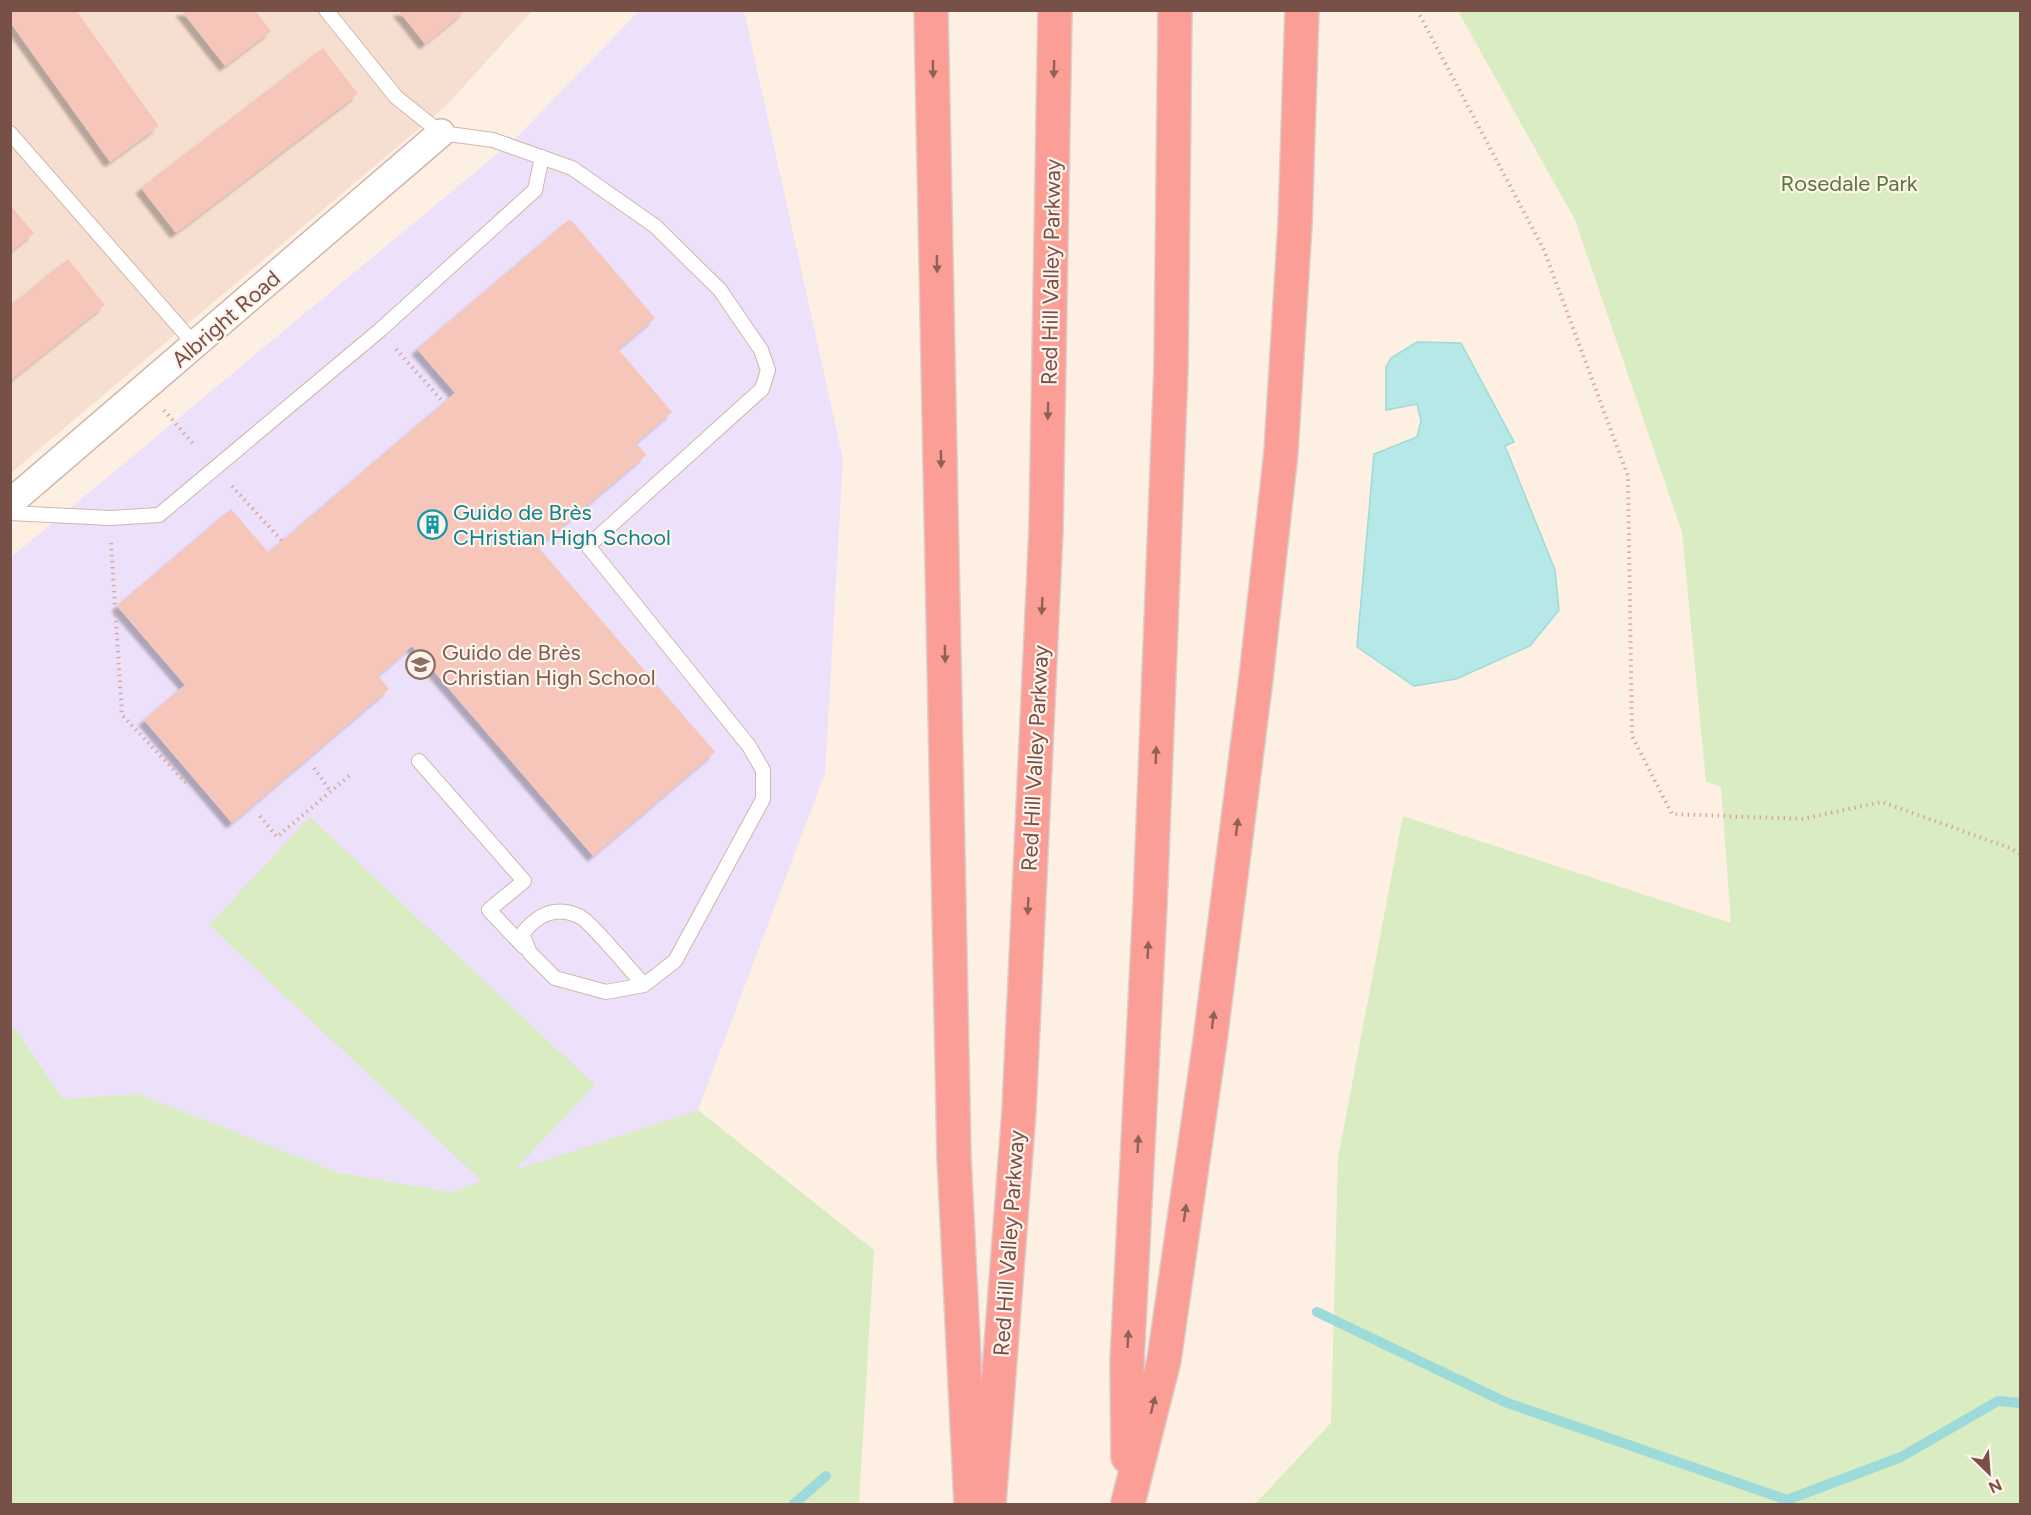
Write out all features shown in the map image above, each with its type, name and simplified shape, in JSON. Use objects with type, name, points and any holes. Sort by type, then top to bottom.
[{"type":"highway","points":[[931,10],[954,1156],[971,1504]]},
{"type":"highway","name":"Red Hill Valley Parkway","points":[[989,1504],[1019,1111],[1046,530],[1055,10]]},
{"type":"highway","points":[[1128,1504],[1127,1362],[1150,905],[1171,368],[1175,10]]},
{"type":"highway","points":[[1128,1504],[1164,1360],[1210,1041],[1256,678],[1281,452],[1295,224],[1302,10]]},
{"type":"street","name":"Albright Road","points":[[10,504],[441,133]]},
{"type":"lane","points":[[326,10],[396,97],[441,133],[493,140],[572,168],[655,226],[720,290],[761,350],[768,370],[762,389],[588,546],[749,746],[763,770],[762,798],[675,961],[644,985],[606,992],[555,978],[489,910],[524,881],[419,761]]},
{"type":"lane","points":[[10,134],[195,345]]},
{"type":"lane","points":[[10,513],[110,518],[159,515],[380,330],[535,190],[542,157]]},
{"type":"lane","points":[[530,953],[522,934],[532,921],[556,910],[581,916],[644,985]]},
{"type":"path","points":[[1417,10],[1544,250],[1628,476],[1632,736],[1672,814],[1802,819],[1882,802],[2010,848],[2020,854]]},
{"type":"path","points":[[391,344],[443,402]]},
{"type":"path","points":[[145,388],[195,446]]},
{"type":"path","points":[[228,482],[282,541]]},
{"type":"path","points":[[111,536],[122,715],[189,786]]},
{"type":"path","points":[[314,768],[331,792]]},
{"type":"path","points":[[260,816],[277,837],[350,776]]},
{"type":"shaded area","points":[[11,11],[532,11],[447,105],[11,473]]},
{"type":"shaded area","name":"Guido de Brès Christian High School","points":[[639,11],[744,11],[843,459],[825,773],[698,1110],[451,1192],[339,1173],[139,1094],[63,1099],[11,1023],[10,558],[515,139]]},
{"type":"green space","name":"Rosedale Park","points":[[1458,11],[2020,11],[2020,1504],[1255,1504],[1331,1423],[1338,1158],[1403,816],[1731,923],[1721,787],[1706,782],[1682,532],[1575,220]]},
{"type":"green space","points":[[310,817],[595,1085],[515,1170],[698,1110],[874,1250],[859,1504],[11,1504],[11,1023],[63,1099],[139,1094],[339,1173],[451,1192],[482,1181],[209,925]]},
{"type":"water","points":[[1417,342],[1461,343],[1514,442],[1505,446],[1555,570],[1559,610],[1530,646],[1456,679],[1414,686],[1357,647],[1374,454],[1417,437],[1421,421],[1417,404],[1386,410],[1386,367],[1391,358]]},
{"type":"building","points":[[10,10],[76,10],[159,126],[110,162],[12,25],[10,26]]},
{"type":"building","points":[[181,10],[255,10],[271,31],[225,66]]},
{"type":"building","points":[[398,10],[466,10],[425,44]]},
{"type":"building","points":[[323,48],[358,94],[176,233],[141,188]]},
{"type":"building","points":[[10,205],[34,233],[10,252]]},
{"type":"building","name":"Guido de Brès CHristian High School","points":[[570,219],[655,318],[618,349],[672,412],[636,443],[646,455],[538,547],[715,752],[593,856],[412,646],[378,676],[389,689],[232,823],[144,720],[185,685],[117,606],[231,509],[268,552],[282,541],[455,393],[417,349]]},
{"type":"building","points":[[68,259],[105,305],[10,381],[10,306]]},
{"type":"waterway","points":[[1317,1312],[1505,1402],[1787,1500],[1901,1457],[1998,1401],[2020,1403]]},
{"type":"waterway","points":[[794,1504],[826,1476]]},
{"type":"place","name":"Guido de Brès CHristian High School","points":[[432,525]]},
{"type":"place","name":"Guido de Brès Christian High School","points":[[421,665]]}]
